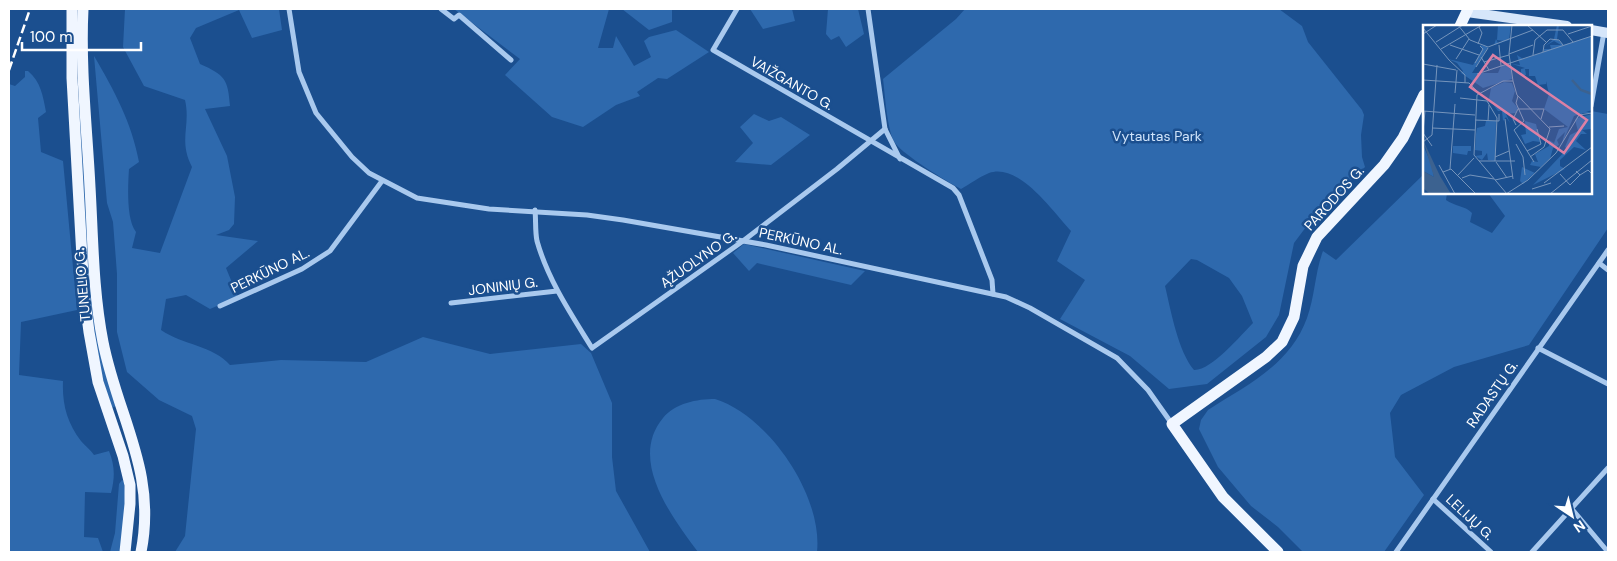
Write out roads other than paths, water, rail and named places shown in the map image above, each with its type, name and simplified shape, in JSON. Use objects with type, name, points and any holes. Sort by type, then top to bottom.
[{"type":"main road","name":"TUNELIO G.","points":[[72,9],[72,78],[84,293],[94,362],[130,485],[125,552]]},
{"type":"main road","name":"TUNELIO G.","points":[[83,9],[84,78],[97,300],[111,375],[139,458],[144,485],[141,552]]},
{"type":"main road","points":[[1460,25],[1467,10]]},
{"type":"main road","name":"PARODOS G.","points":[[1172,424],[1266,357],[1282,342],[1294,316],[1303,266],[1317,237],[1384,165],[1403,138],[1423,97]]},
{"type":"main road","points":[[1172,424],[1223,497],[1278,552]]},
{"type":"main road","points":[[115,433],[128,428]]},
{"type":"street","name":"PERKŪNO AL.","points":[[288,9],[299,72],[316,112],[352,157],[382,181],[417,198],[433,202],[489,209],[535,210],[588,215],[744,241],[1006,297],[1025,305],[1117,358],[1148,390],[1172,424]]},
{"type":"street","points":[[441,9],[454,19],[459,15],[512,60]]},
{"type":"street","name":"VAIŽGANTO G.","points":[[737,9],[713,50],[956,191],[992,280],[993,294]]},
{"type":"street","points":[[868,9],[885,129],[900,159]]},
{"type":"street","points":[[1512,9],[1525,19]]},
{"type":"street","points":[[1467,10],[1561,25]]},
{"type":"street","points":[[1592,30],[1606,33],[1592,101]]},
{"type":"street","name":"ĄŽUOLYNO G.","points":[[558,291],[592,348],[744,241],[843,165],[885,129]]},
{"type":"street","name":"PERKŪNO AL.","points":[[220,306],[302,269],[330,251],[382,181]]},
{"type":"street","points":[[535,210],[537,240],[558,291]]},
{"type":"street","name":"RADASTŲ G.","points":[[1396,552],[1608,250]]},
{"type":"street","points":[[1599,263],[1608,270]]},
{"type":"street","name":"JONINIŲ G.","points":[[451,303],[558,291]]},
{"type":"street","points":[[1538,348],[1608,384]]},
{"type":"street","points":[[1532,552],[1608,468]]},
{"type":"street","name":"LELIJŲ G.","points":[[1433,498],[1491,552]]},
{"type":"street","points":[[1571,508],[1608,552]]},
{"type":"railway","points":[[9,70],[30,9]]},
{"type":"park label","name":"Vytautas Park","points":[[1157,136]]}]
